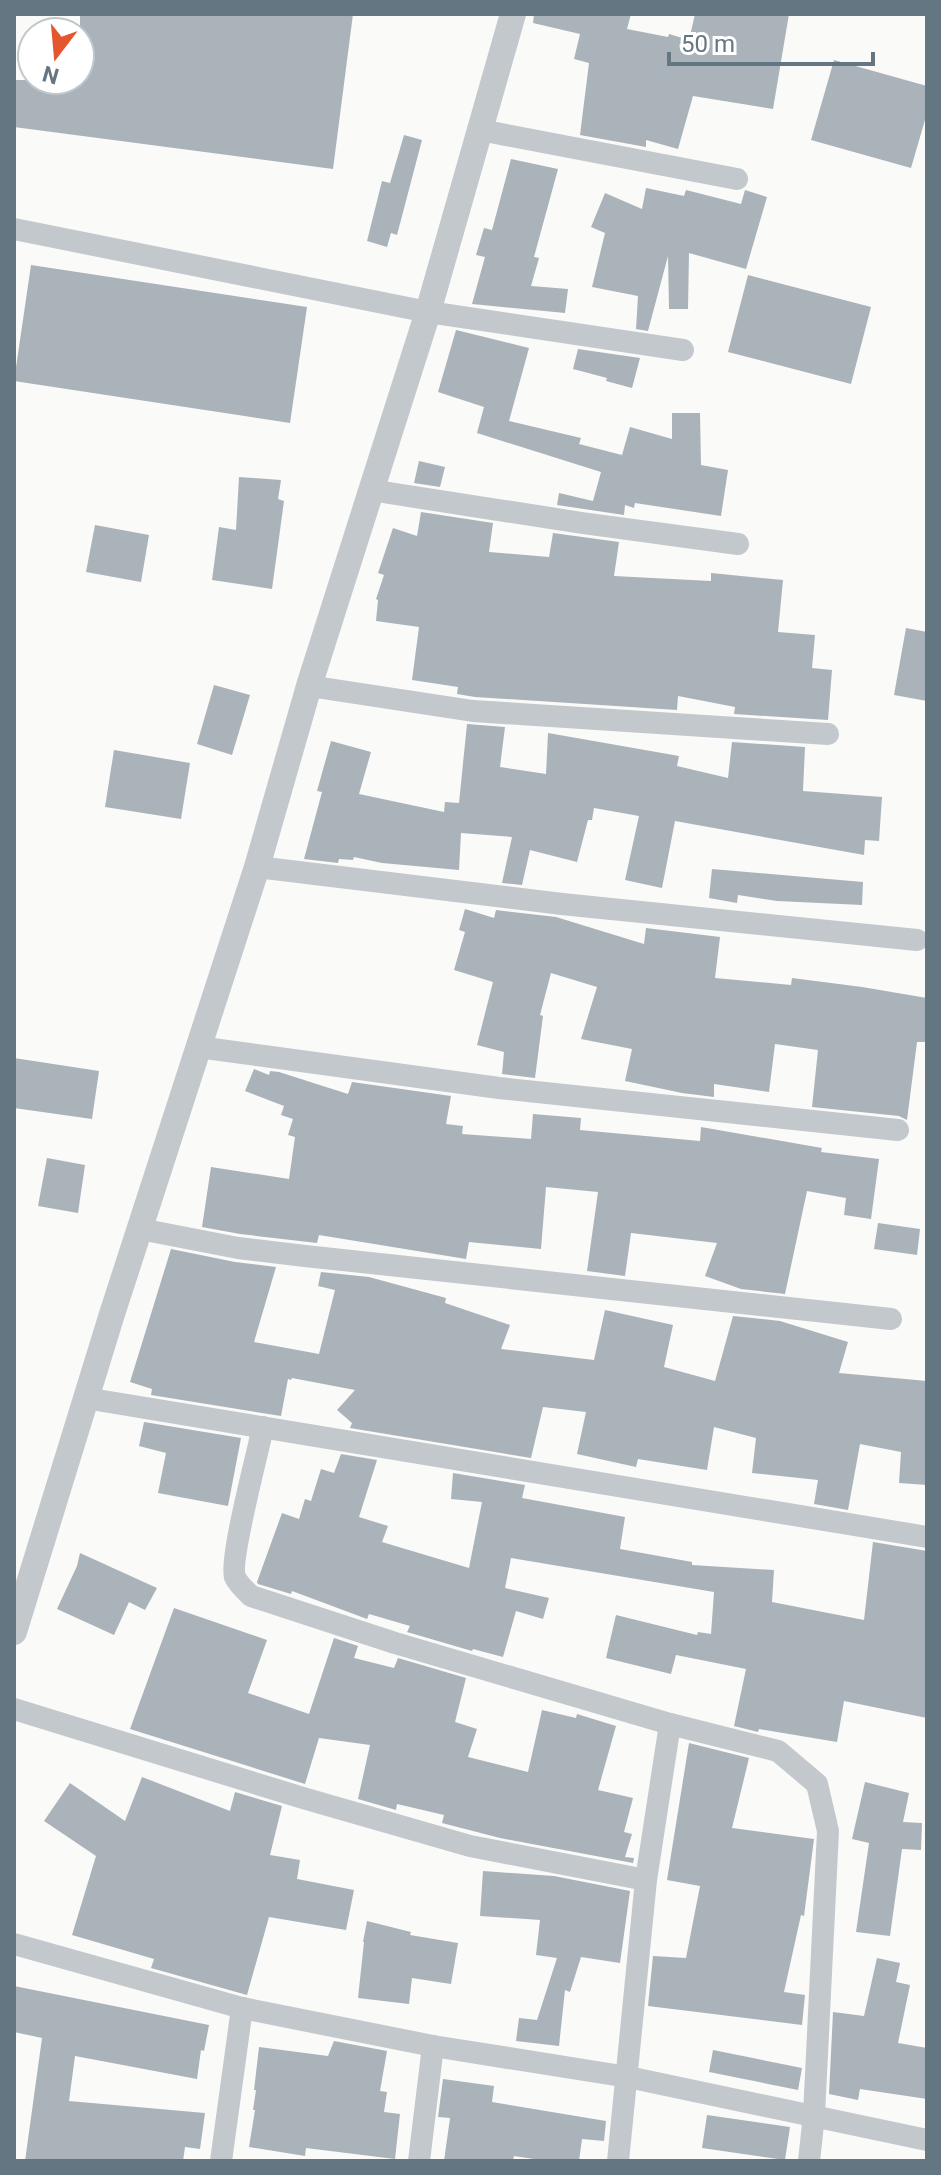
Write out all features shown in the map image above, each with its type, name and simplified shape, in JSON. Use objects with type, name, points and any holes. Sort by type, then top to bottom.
[{"type":"street","points":[[14,1632],[85,1398],[257,867],[309,686],[428,312],[513,14]]},
{"type":"street","points":[[480,130],[737,179]]},
{"type":"street","points":[[14,229],[428,312],[683,350]]},
{"type":"street","points":[[370,490],[738,544]]},
{"type":"street","points":[[309,686],[473,711],[828,734]]},
{"type":"street","points":[[257,867],[562,904],[917,940]]},
{"type":"street","points":[[198,1047],[499,1088],[898,1130]]},
{"type":"street","points":[[140,1229],[238,1248],[891,1319]]},
{"type":"street","points":[[85,1398],[927,1537]]},
{"type":"street","points":[[263,1427],[234,1568],[236,1579],[251,1596],[395,1643],[670,1724],[778,1751],[817,1784],[828,1831],[809,2161]]},
{"type":"street","points":[[14,1709],[470,1846],[646,1880]]},
{"type":"street","points":[[618,2161],[646,1880],[670,1724]]},
{"type":"street","points":[[14,1944],[242,2008],[433,2046],[628,2077],[927,2140]]},
{"type":"street","points":[[221,2161],[242,2008]]},
{"type":"street","points":[[419,2161],[433,2046]]},
{"type":"building","points":[[353,14],[333,169],[14,127],[14,80],[16,96],[96,96],[96,16],[80,16]]},
{"type":"building","points":[[534,14],[631,14],[627,29],[668,37],[669,34],[689,40],[695,14],[789,14],[773,109],[693,96],[678,149],[646,140],[646,147],[580,135],[589,63],[574,59],[580,34],[533,23]]},
{"type":"building","points":[[834,60],[927,86],[927,113],[911,168],[811,140]]},
{"type":"building","points":[[404,135],[422,140],[397,235],[391,233],[387,247],[367,241],[382,181],[390,183]]},
{"type":"building","points":[[511,159],[558,169],[534,257],[539,258],[531,286],[568,289],[565,313],[472,304],[485,257],[476,255],[484,228],[492,230]]},
{"type":"building","points":[[646,188],[684,196],[686,190],[741,204],[745,190],[767,197],[746,269],[689,253],[688,309],[669,309],[668,256],[648,331],[636,329],[638,296],[592,287],[605,233],[591,227],[605,193],[642,209]]},
{"type":"building","points":[[31,265],[307,307],[290,423],[14,381]]},
{"type":"building","points":[[748,275],[871,307],[851,384],[728,352]]},
{"type":"building","points":[[456,330],[529,348],[509,421],[581,438],[579,444],[622,455],[630,427],[672,439],[672,413],[700,413],[701,465],[728,470],[721,516],[635,503],[634,508],[625,505],[624,515],[557,505],[559,493],[593,501],[601,472],[477,433],[484,407],[438,392]]},
{"type":"building","points":[[578,349],[640,358],[632,388],[573,369]]},
{"type":"building","points":[[419,461],[445,467],[440,487],[414,483]]},
{"type":"building","points":[[239,477],[281,480],[278,499],[284,501],[272,589],[212,580],[219,527],[236,530]]},
{"type":"building","points":[[421,512],[493,523],[489,552],[549,557],[553,533],[619,542],[614,576],[711,581],[711,573],[783,580],[778,632],[815,635],[812,668],[832,670],[828,720],[734,714],[735,707],[678,696],[677,710],[475,697],[457,694],[458,687],[412,680],[419,627],[376,621],[376,599],[384,575],[378,573],[393,528],[417,536]]},
{"type":"building","points":[[95,525],[149,535],[141,582],[86,572]]},
{"type":"building","points":[[906,628],[927,632],[927,701],[894,695]]},
{"type":"building","points":[[214,685],[250,695],[232,755],[197,744]]},
{"type":"building","points":[[467,724],[505,727],[500,767],[546,774],[548,733],[679,756],[677,766],[728,778],[732,742],[805,747],[803,791],[882,797],[879,841],[865,840],[864,855],[675,821],[662,888],[625,880],[639,816],[594,808],[577,862],[530,850],[522,885],[502,883],[512,837],[461,833],[459,870],[382,863],[354,857],[353,860],[339,859],[338,863],[304,859],[322,792],[317,791],[331,741],[371,752],[359,794],[444,812],[445,802],[459,803]]},
{"type":"building","points":[[114,750],[190,763],[181,819],[105,807]]},
{"type":"building","points":[[712,869],[863,882],[862,905],[777,901],[738,895],[737,903],[709,898]]},
{"type":"building","points":[[465,909],[494,918],[496,910],[556,917],[644,944],[646,928],[720,937],[715,978],[791,985],[792,978],[927,998],[927,1042],[917,1042],[907,1120],[899,1116],[812,1107],[818,1050],[775,1044],[769,1092],[714,1084],[714,1097],[625,1081],[632,1049],[581,1039],[597,987],[551,973],[540,1015],[543,1016],[535,1078],[502,1074],[504,1052],[477,1045],[493,982],[454,970],[465,932],[459,930]]},
{"type":"building","points":[[14,1058],[99,1071],[92,1119],[14,1108]]},
{"type":"building","points":[[254,1069],[269,1075],[270,1071],[279,1072],[348,1094],[352,1082],[451,1096],[446,1124],[463,1126],[462,1134],[531,1139],[533,1114],[581,1118],[580,1130],[700,1141],[701,1127],[822,1148],[821,1152],[879,1159],[871,1219],[844,1215],[846,1198],[807,1191],[785,1294],[741,1289],[705,1276],[717,1243],[631,1233],[625,1276],[587,1271],[598,1192],[546,1187],[541,1249],[469,1242],[466,1259],[319,1235],[317,1243],[202,1227],[211,1167],[289,1179],[295,1137],[288,1135],[293,1119],[281,1115],[284,1106],[245,1091]]},
{"type":"building","points":[[47,1158],[85,1165],[78,1213],[38,1206]]},
{"type":"building","points":[[878,1223],[920,1229],[917,1255],[874,1249]]},
{"type":"building","points":[[171,1249],[276,1267],[254,1342],[319,1354],[335,1290],[318,1286],[321,1272],[369,1277],[446,1298],[445,1303],[510,1325],[501,1349],[594,1360],[605,1310],[673,1325],[664,1367],[715,1381],[733,1316],[780,1321],[848,1342],[839,1373],[927,1381],[927,1485],[899,1483],[901,1452],[860,1444],[848,1510],[814,1504],[818,1480],[752,1473],[756,1438],[714,1427],[707,1470],[638,1459],[636,1467],[577,1454],[586,1412],[543,1407],[531,1458],[350,1428],[352,1423],[337,1410],[355,1390],[292,1378],[288,1379],[281,1416],[151,1395],[152,1389],[130,1382]]},
{"type":"building","points":[[144,1422],[241,1438],[228,1506],[158,1493],[166,1453],[139,1446]]},
{"type":"building","points":[[341,1454],[377,1460],[359,1517],[388,1526],[382,1542],[469,1568],[482,1502],[451,1499],[453,1473],[525,1485],[522,1498],[625,1517],[620,1549],[692,1562],[692,1565],[774,1570],[772,1602],[864,1620],[873,1542],[927,1551],[927,1718],[844,1701],[837,1742],[759,1729],[758,1732],[734,1726],[746,1669],[676,1655],[671,1674],[606,1658],[616,1615],[697,1635],[698,1632],[711,1634],[714,1592],[511,1558],[505,1588],[549,1598],[543,1619],[516,1611],[503,1657],[407,1632],[410,1626],[369,1614],[367,1619],[292,1591],[291,1594],[258,1584],[282,1513],[299,1519],[305,1499],[311,1501],[321,1469],[334,1473]]},
{"type":"building","points":[[80,1553],[157,1588],[145,1610],[129,1602],[114,1635],[57,1609]]},
{"type":"building","points":[[174,1608],[267,1640],[248,1693],[309,1714],[334,1638],[358,1646],[354,1658],[394,1668],[398,1658],[466,1678],[455,1722],[477,1729],[468,1757],[528,1772],[542,1710],[576,1718],[577,1714],[616,1726],[598,1790],[633,1798],[624,1832],[632,1834],[625,1857],[634,1858],[633,1863],[500,1838],[442,1823],[444,1815],[397,1804],[396,1810],[358,1799],[370,1745],[319,1738],[305,1784],[130,1729]]},
{"type":"building","points":[[689,1743],[749,1758],[732,1828],[814,1839],[804,1916],[801,1915],[784,1992],[805,1995],[802,2025],[648,2006],[653,1956],[686,1958],[700,1886],[667,1880]]},
{"type":"building","points":[[142,1777],[230,1811],[235,1792],[282,1806],[270,1855],[300,1860],[297,1879],[354,1890],[346,1930],[269,1917],[247,1995],[151,1968],[154,1959],[72,1935],[96,1856],[44,1821],[70,1783],[125,1821]]},
{"type":"building","points":[[865,1782],[909,1793],[903,1822],[922,1823],[921,1850],[902,1849],[890,1936],[856,1932],[869,1843],[852,1839]]},
{"type":"building","points":[[483,1871],[554,1876],[630,1891],[620,1963],[581,1957],[570,1992],[565,1990],[559,2046],[516,2041],[519,2018],[537,2020],[557,1958],[536,1955],[540,1920],[480,1916]]},
{"type":"building","points":[[367,1921],[411,1932],[410,1935],[458,1943],[451,1984],[412,1978],[409,2004],[358,1998]]},
{"type":"building","points":[[877,1958],[900,1963],[896,1982],[910,1985],[898,2043],[927,2048],[927,2099],[860,2089],[858,2100],[829,2094],[833,2012],[864,2016]]},
{"type":"building","points":[[14,1986],[209,2025],[197,2079],[75,2056],[69,2101],[205,2113],[200,2149],[185,2147],[183,2161],[25,2161],[42,2038],[14,2032]]},
{"type":"building","points":[[334,2041],[387,2051],[380,2091],[387,2092],[384,2112],[400,2114],[395,2159],[306,2148],[305,2156],[249,2147],[259,2047],[328,2056]]},
{"type":"building","points":[[713,2050],[802,2068],[798,2090],[709,2072]]},
{"type":"building","points":[[443,2079],[494,2086],[492,2102],[606,2121],[604,2141],[582,2139],[579,2161],[547,2161],[514,2156],[513,2161],[444,2161],[450,2118],[438,2117]]},
{"type":"building","points":[[707,2115],[790,2127],[785,2160],[702,2148]]}]
